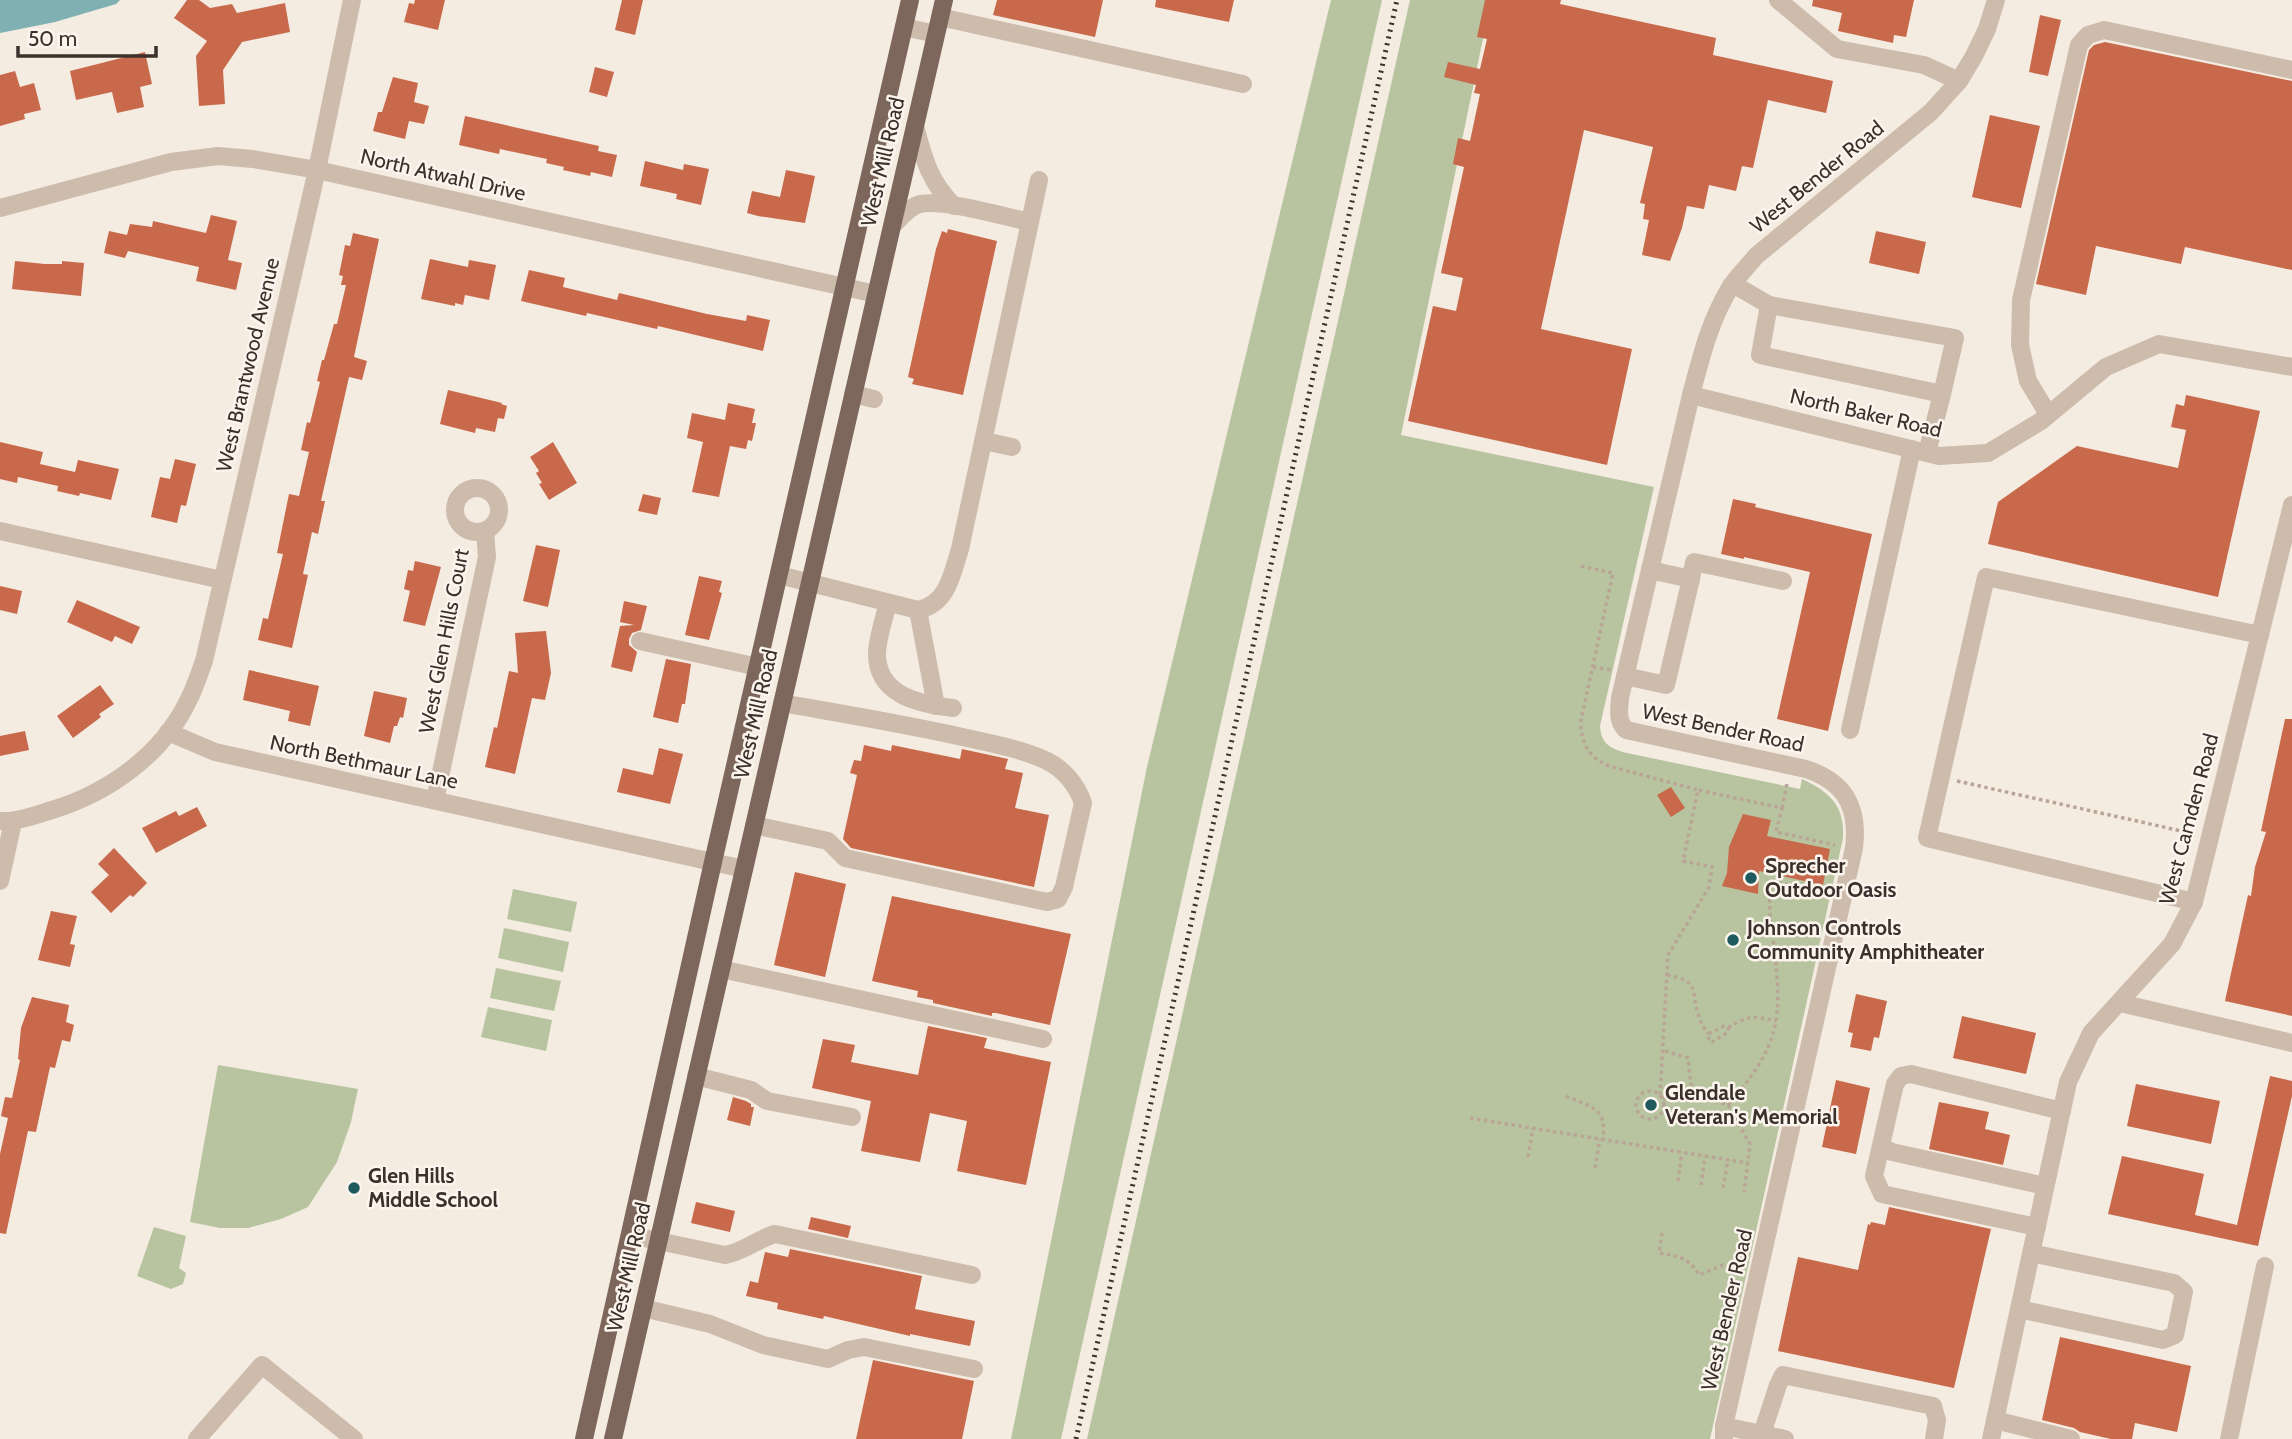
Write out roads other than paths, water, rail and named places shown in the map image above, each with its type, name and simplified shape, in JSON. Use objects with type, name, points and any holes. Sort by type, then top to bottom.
[{"type":"main road","name":"West Mill Road","points":[[584,1439],[910,0]]},
{"type":"main road","name":"West Mill Road","points":[[613,1439],[940,17]]},
{"type":"street","name":"West Brantwood Avenue","points":[[168,733],[188,701],[204,661],[317,170],[352,0]]},
{"type":"street","points":[[1778,0],[1837,49],[1924,65],[1959,81]]},
{"type":"street","name":"West Bender Road","points":[[1724,1433],[1856,833],[1850,804],[1843,792],[1822,774],[1626,730],[1618,716],[1625,676],[1691,395],[1712,325],[1732,284],[1756,256],[1931,113],[1959,81],[1978,47],[1996,0]]},
{"type":"street","points":[[904,27],[940,17],[1243,85]]},
{"type":"street","points":[[2048,414],[2028,381],[2020,345],[2021,300],[2079,45],[2088,35],[2104,30],[2292,70]]},
{"type":"street","points":[[915,126],[926,167],[940,192],[954,206]]},
{"type":"street","name":"North Atwahl Drive","points":[[0,208],[172,162],[218,156],[253,159],[317,170],[876,294]]},
{"type":"street","points":[[779,575],[918,610],[929,607],[942,597],[960,549],[1039,180]]},
{"type":"street","points":[[892,226],[911,208],[920,204],[954,206],[1030,222]]},
{"type":"street","points":[[1732,284],[1769,305],[1955,338],[1942,394],[1919,451],[1850,730]]},
{"type":"street","points":[[1769,305],[1760,355],[1942,394]]},
{"type":"street","name":"North Baker Road","points":[[1691,395],[1939,456],[1988,453],[2048,414],[2106,367],[2160,344],[2292,367]]},
{"type":"street","points":[[853,394],[874,399]]},
{"type":"street","points":[[984,441],[1012,447]]},
{"type":"street","name":"West Camden Road","points":[[1991,1439],[2068,1082],[2091,1034],[2172,944],[2194,902],[2260,635],[2285,564],[2292,505]]},
{"type":"street","points":[[0,531],[222,580]]},
{"type":"street","name":"West Glen Hills Court","points":[[435,800],[487,557],[485,531]]},
{"type":"street","points":[[1625,676],[1667,685],[1694,562],[1783,581]]},
{"type":"street","points":[[1650,570],[1691,579]]},
{"type":"street","points":[[2194,902],[1927,838],[1986,577],[2260,635]]},
{"type":"street","points":[[888,603],[877,650],[878,667],[884,681],[904,697],[944,707],[918,610]]},
{"type":"street","points":[[640,641],[758,667]]},
{"type":"street","points":[[754,825],[828,841],[845,858],[1047,902],[1058,899],[1064,887],[1083,803],[1079,790],[1047,760],[1009,748],[918,727],[782,704]]},
{"type":"street","points":[[0,881],[7,822],[60,807],[98,791],[117,780],[168,733]]},
{"type":"street","name":"North Bethmaur Lane","points":[[168,733],[215,752],[744,869]]},
{"type":"street","points":[[721,969],[1043,1039]]},
{"type":"street","points":[[2120,1003],[2292,1043]]},
{"type":"street","points":[[2036,1227],[1882,1194],[1874,1176],[1886,1150],[1895,1084],[1901,1076],[1911,1074],[2062,1111]]},
{"type":"street","points":[[696,1076],[751,1090],[767,1101],[852,1117]]},
{"type":"street","points":[[1886,1150],[2045,1186]]},
{"type":"street","points":[[630,1235],[725,1255],[738,1253],[764,1237],[775,1234],[972,1275]]},
{"type":"street","points":[[2019,1309],[2163,1339],[2175,1335],[2184,1292],[2174,1283],[2031,1253]]},
{"type":"street","points":[[2228,1439],[2265,1266]]},
{"type":"street","points":[[643,1308],[710,1324],[764,1345],[828,1359],[848,1350],[864,1347],[974,1369]]},
{"type":"street","points":[[197,1439],[262,1365],[354,1439]]},
{"type":"street","points":[[1762,1434],[1783,1375],[1933,1406],[1937,1420],[1934,1439]]},
{"type":"street","points":[[1995,1420],[2071,1439]]},
{"type":"street","points":[[1724,1433],[1762,1434],[1785,1439]]},
{"type":"water","points":[[0,0],[120,0],[116,4],[55,22],[0,33]]},
{"type":"railway","points":[[1076,1439],[1397,0]]},
{"type":"place","name":"Sprecher Outdoor Oasis","points":[[1751,878]]},
{"type":"place","name":"Johnson Controls Community Amphitheater","points":[[1733,940]]},
{"type":"place","name":"Glendale Veteran's Memorial","points":[[1651,1105]]},
{"type":"place","name":"Glen Hills Middle School","points":[[354,1188]]}]
